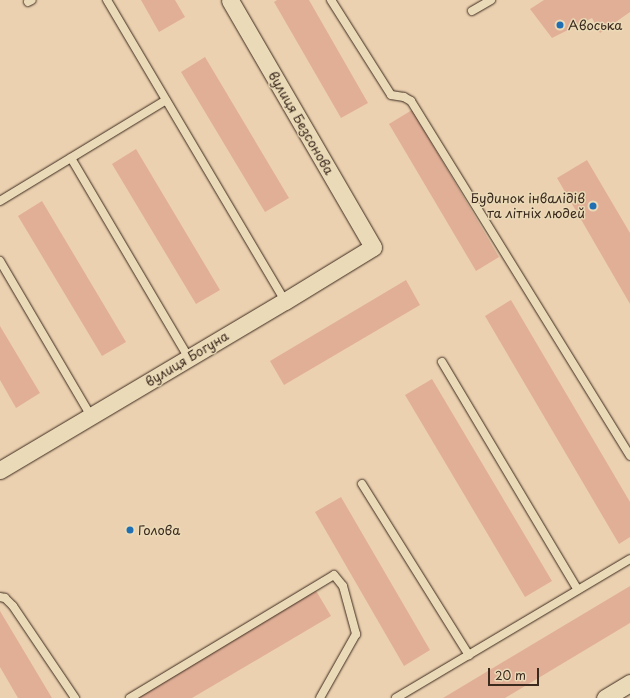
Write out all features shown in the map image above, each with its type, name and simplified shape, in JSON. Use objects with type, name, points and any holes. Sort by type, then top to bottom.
[{"type":"street","name":"вулиця Безсонова","points":[[230,0],[373,247]]},
{"type":"street","name":"вулиця Богуна","points":[[0,470],[373,247]]},
{"type":"street","points":[[604,698],[630,683]]},
{"type":"lane","points":[[107,0],[285,301]]},
{"type":"lane","points":[[332,0],[391,95],[404,97],[411,101],[630,456]]},
{"type":"lane","points":[[472,11],[491,0]]},
{"type":"lane","points":[[0,201],[166,100]]},
{"type":"lane","points":[[70,158],[188,358]]},
{"type":"lane","points":[[0,261],[91,416]]},
{"type":"lane","points":[[442,362],[578,590]]},
{"type":"lane","points":[[362,484],[469,655]]},
{"type":"lane","points":[[396,698],[630,559]]},
{"type":"lane","points":[[130,698],[334,575],[343,586],[356,634],[320,698]]},
{"type":"lane","points":[[0,597],[5,598],[12,606],[74,698]]},
{"type":"building","points":[[141,0],[175,0],[185,17],[159,32]]},
{"type":"building","points":[[277,0],[309,0],[368,103],[341,118],[274,2]]},
{"type":"building","name":"Авоська","points":[[544,0],[630,0],[630,12],[600,33],[592,18],[552,38],[530,9]]},
{"type":"building","points":[[205,57],[289,198],[265,212],[181,72]]},
{"type":"building","points":[[412,110],[499,257],[476,271],[389,124]]},
{"type":"building","points":[[136,149],[220,290],[196,304],[112,164]]},
{"type":"building","name":"Будинок інвалідів та літніх людей","points":[[587,160],[630,233],[630,304],[557,178]]},
{"type":"building","points":[[42,201],[126,342],[102,356],[18,216]]},
{"type":"building","points":[[406,280],[420,305],[284,385],[270,361]]},
{"type":"building","points":[[511,300],[630,502],[630,537],[619,544],[485,316]]},
{"type":"building","points":[[0,326],[40,393],[16,408],[0,380]]},
{"type":"building","points":[[432,379],[552,581],[525,597],[405,395]]},
{"type":"building","points":[[341,497],[430,650],[404,666],[315,512]]},
{"type":"building","points":[[630,586],[630,623],[505,698],[443,698]]},
{"type":"building","points":[[315,589],[331,616],[192,698],[131,698]]},
{"type":"building","points":[[0,611],[52,698],[18,698],[0,667]]},
{"type":"place","name":"Авоська","points":[[560,25]]},
{"type":"place","name":"Будинок інвалідів та літніх людей","points":[[593,206]]},
{"type":"place","name":"Голова","points":[[130,530]]}]
